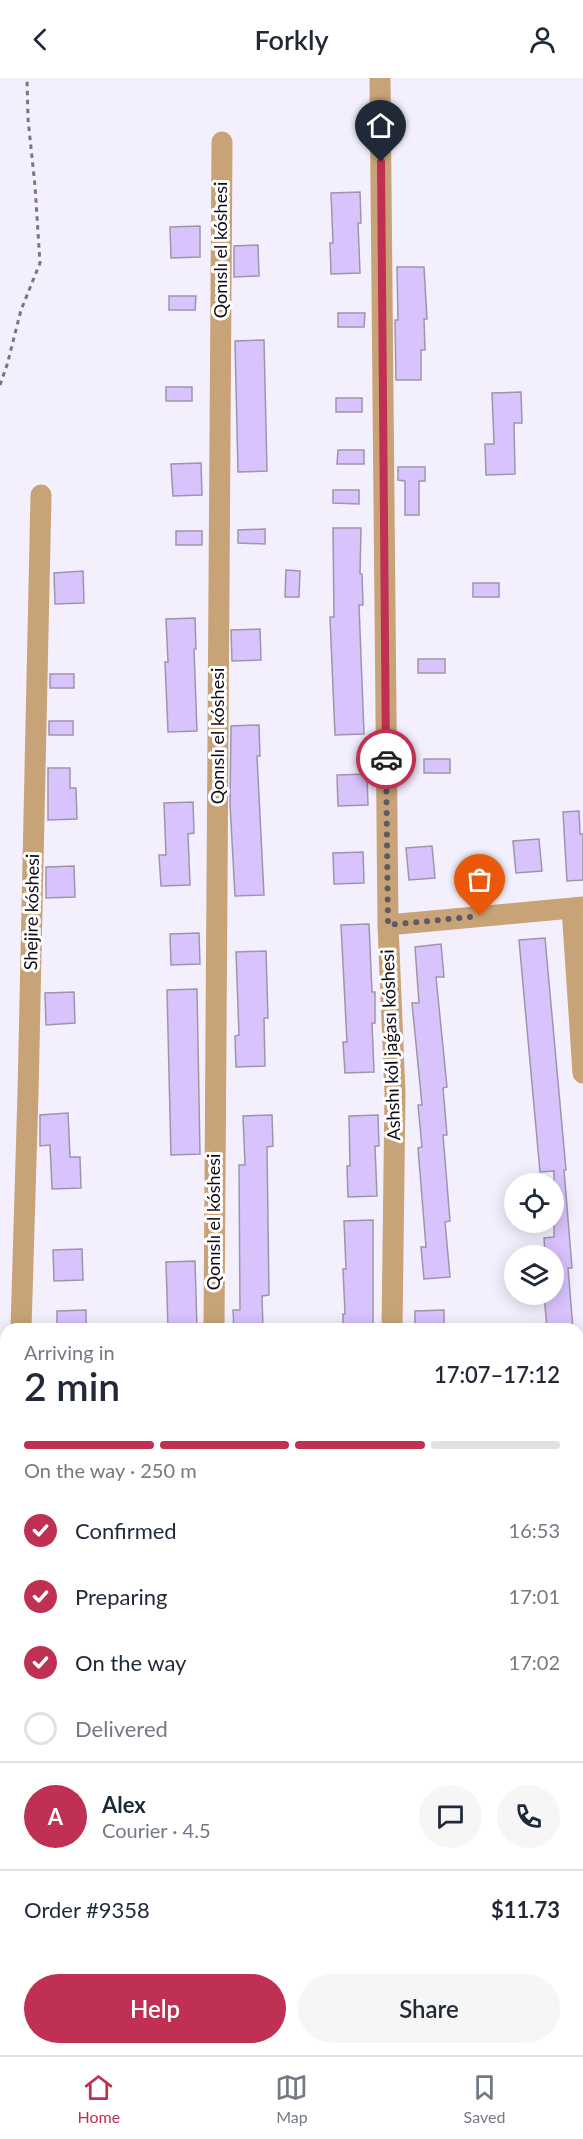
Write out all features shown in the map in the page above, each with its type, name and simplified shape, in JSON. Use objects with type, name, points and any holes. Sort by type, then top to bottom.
[{"type":"street","name":"Ashshı kól jaǵası kóshesi","points":[[380,78],[388,925],[394,1093],[392,1323]]},
{"type":"street","name":"Qonıslı el kóshesi","points":[[214,1323],[222,142]]},
{"type":"street","name":"Shejire kóshesi","points":[[21,1323],[41,495]]},
{"type":"street","points":[[388,925],[578,908],[583,1073]]},
{"type":"path","points":[[0,385],[21,310],[40,263],[27,78]]},
{"type":"building","points":[[360,192],[361,223],[358,223],[360,273],[331,274],[330,243],[333,243],[331,193]]},
{"type":"building","points":[[200,226],[200,257],[171,258],[170,227]]},
{"type":"building","points":[[258,245],[259,276],[234,277],[234,246]]},
{"type":"building","points":[[397,267],[424,267],[427,319],[424,319],[425,350],[421,350],[421,380],[396,380]]},
{"type":"building","points":[[169,296],[196,296],[195,310],[169,310]]},
{"type":"building","points":[[338,313],[365,313],[364,327],[338,327]]},
{"type":"building","points":[[264,340],[267,471],[238,472],[235,341]]},
{"type":"building","points":[[166,387],[192,387],[192,401],[166,401]]},
{"type":"building","points":[[521,392],[522,423],[514,423],[515,474],[486,475],[485,444],[494,444],[492,393]]},
{"type":"building","points":[[336,398],[362,398],[362,412],[336,412]]},
{"type":"building","points":[[338,450],[364,450],[364,464],[337,464]]},
{"type":"building","points":[[201,463],[202,495],[173,496],[171,464]]},
{"type":"building","points":[[398,467],[425,467],[425,481],[419,481],[419,515],[405,515],[405,481],[398,480]]},
{"type":"building","points":[[333,490],[359,490],[359,504],[333,503]]},
{"type":"building","points":[[333,528],[361,528],[360,574],[362,574],[363,605],[359,605],[364,734],[335,735],[330,617],[334,617]]},
{"type":"building","points":[[265,529],[265,544],[238,543],[238,530]]},
{"type":"building","points":[[176,531],[202,531],[202,545],[176,545]]},
{"type":"building","points":[[286,570],[300,571],[299,597],[285,597]]},
{"type":"building","points":[[83,571],[84,603],[55,604],[54,573]]},
{"type":"building","points":[[473,583],[499,583],[499,597],[473,597]]},
{"type":"building","points":[[195,618],[197,731],[168,732],[166,619]]},
{"type":"building","points":[[260,629],[261,660],[232,661],[231,630]]},
{"type":"building","points":[[418,659],[445,659],[445,673],[418,673]]},
{"type":"building","points":[[50,674],[74,674],[74,688],[50,688]]},
{"type":"building","points":[[49,721],[73,721],[73,735],[49,735]]},
{"type":"building","points":[[259,725],[260,756],[257,756],[264,895],[235,896],[230,804],[231,726]]},
{"type":"building","points":[[424,759],[450,759],[450,773],[424,773]]},
{"type":"building","points":[[48,768],[70,768],[70,788],[76,788],[77,819],[48,820]]},
{"type":"building","points":[[367,774],[368,805],[338,806],[337,775]]},
{"type":"building","points":[[193,802],[194,833],[188,834],[190,885],[161,886],[159,855],[166,855],[164,803]]},
{"type":"building","points":[[579,811],[580,834],[583,834],[583,880],[567,881],[563,812]]},
{"type":"building","points":[[539,839],[542,871],[516,873],[513,841]]},
{"type":"building","points":[[432,846],[435,878],[409,880],[406,848]]},
{"type":"building","points":[[363,852],[364,883],[334,884],[333,853]]},
{"type":"building","points":[[74,866],[75,897],[46,898],[46,867]]},
{"type":"building","points":[[369,924],[372,992],[375,992],[375,1023],[372,1023],[374,1072],[345,1073],[343,1042],[347,1042],[341,925]]},
{"type":"building","points":[[199,933],[200,964],[171,965],[170,934]]},
{"type":"building","points":[[545,938],[566,1170],[564,1170],[572,1268],[568,1268],[573,1323],[546,1323],[545,1305],[564,1305],[564,1245],[544,1245],[544,1238],[554,1237],[554,1233],[564,1233],[564,1173],[540,1172],[519,940]]},
{"type":"building","points":[[441,944],[444,977],[436,977],[447,1087],[443,1088],[447,1135],[443,1135],[450,1221],[445,1222],[450,1277],[424,1279],[421,1247],[426,1247],[418,1148],[422,1147],[418,1105],[422,1105],[412,1003],[419,1003],[415,947]]},
{"type":"building","points":[[266,951],[268,1018],[264,1018],[265,1066],[236,1067],[235,1036],[239,1035],[236,952]]},
{"type":"building","points":[[197,989],[200,1154],[171,1155],[167,990]]},
{"type":"building","points":[[74,992],[75,1023],[46,1025],[45,993]]},
{"type":"building","points":[[68,1113],[70,1157],[80,1157],[81,1188],[52,1189],[50,1145],[40,1146],[40,1115]]},
{"type":"building","points":[[272,1115],[273,1146],[267,1147],[269,1295],[262,1296],[263,1323],[234,1323],[233,1310],[240,1310],[239,1165],[245,1165],[243,1116]]},
{"type":"building","points":[[378,1115],[379,1146],[375,1146],[377,1196],[348,1197],[349,1116]]},
{"type":"building","points":[[373,1220],[373,1323],[343,1323],[343,1314],[345,1314],[343,1269],[346,1269],[344,1221]]},
{"type":"building","points":[[82,1249],[83,1280],[54,1281],[53,1250]]},
{"type":"building","points":[[195,1261],[197,1323],[168,1323],[166,1262]]},
{"type":"building","points":[[86,1310],[86,1323],[57,1323],[57,1311]]},
{"type":"building","points":[[444,1310],[444,1323],[415,1323],[415,1311]]},
{"type":"way so far","points":[[386,759],[388,925],[480,916]]},
{"type":"route","points":[[381,162],[386,759]]}]
